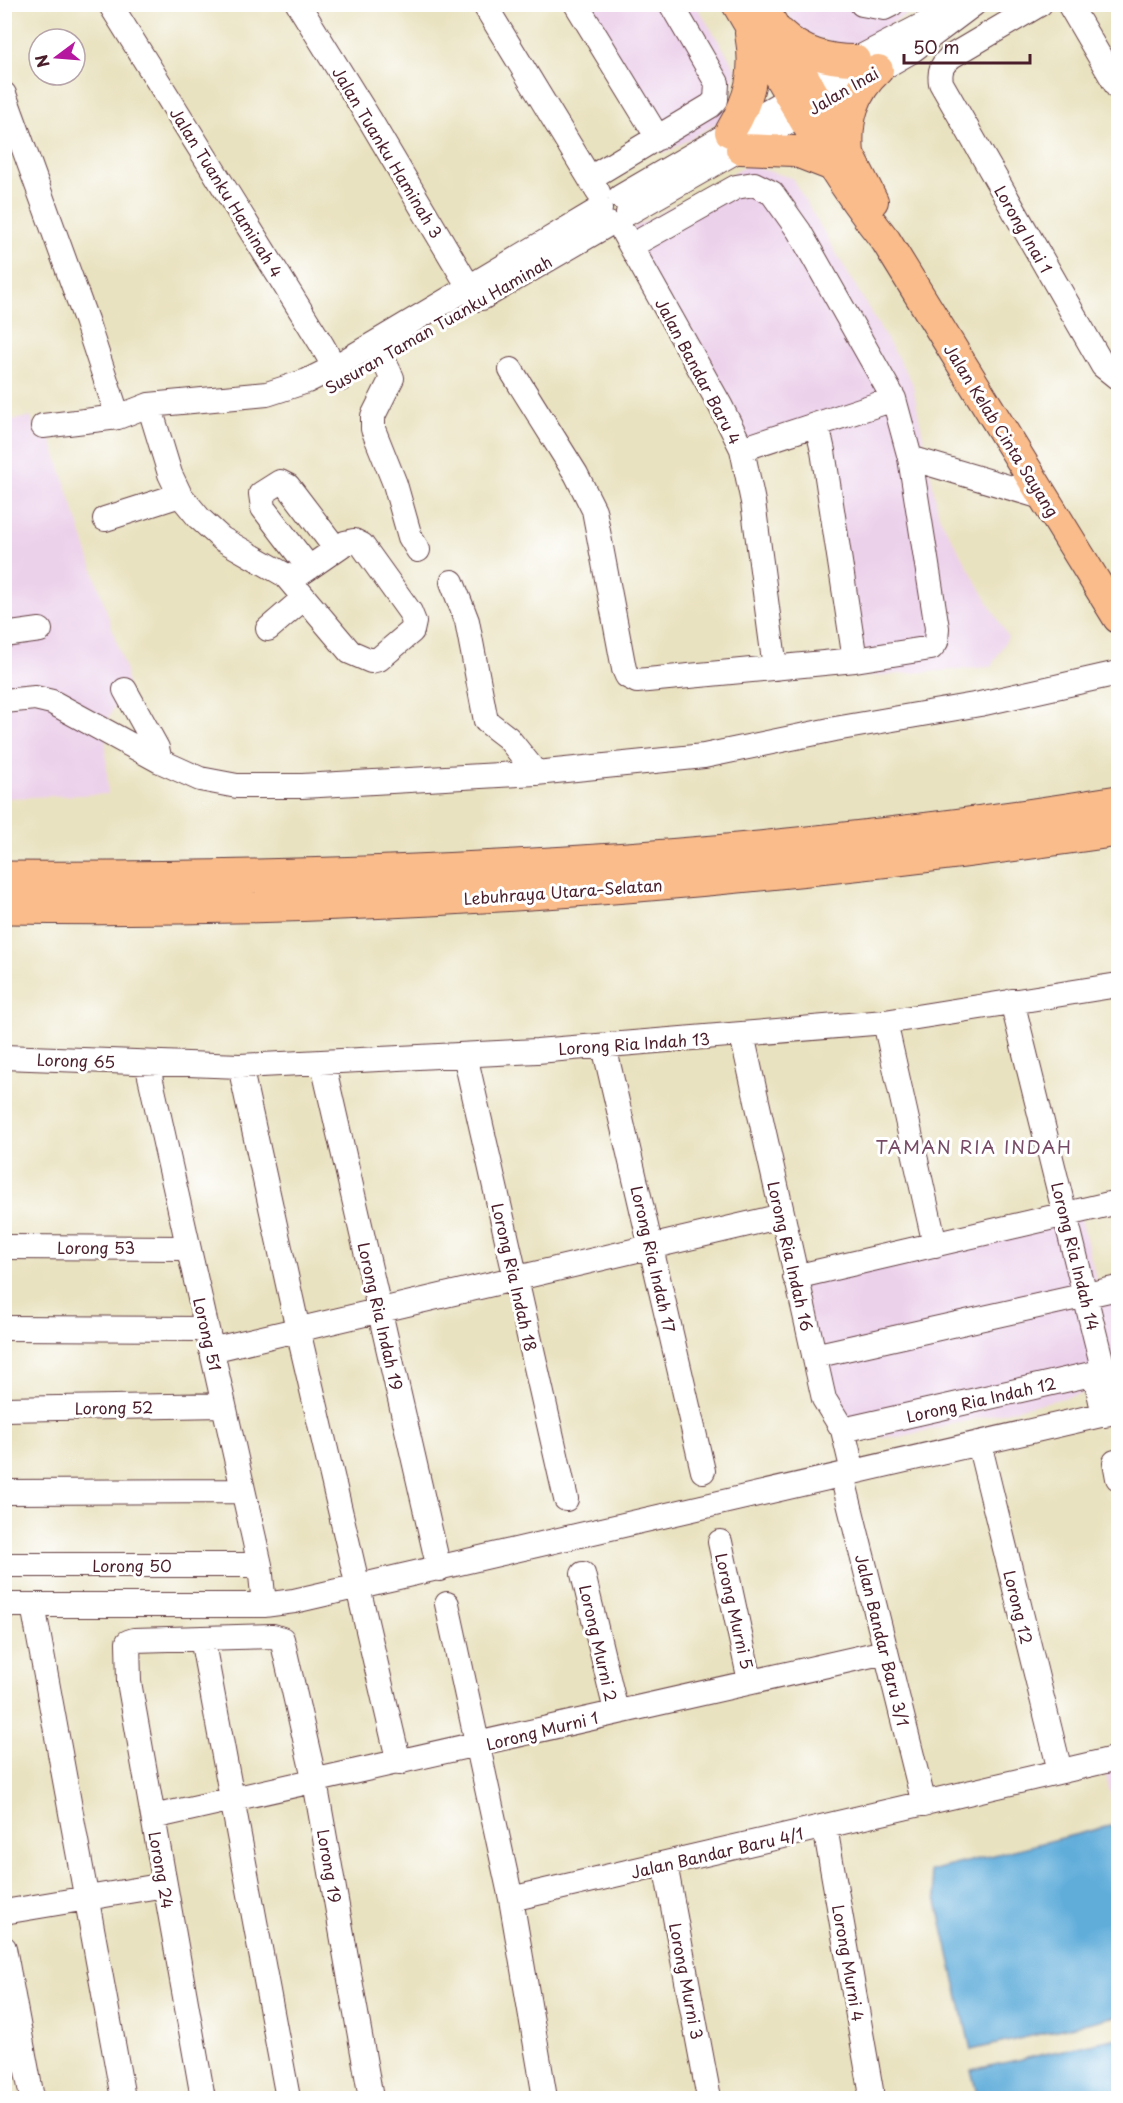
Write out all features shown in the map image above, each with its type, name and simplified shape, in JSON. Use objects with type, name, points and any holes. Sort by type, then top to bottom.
[{"type":"highway","name":"Lebuhraya Utara–Selatan","points":[[4,878],[267,876],[579,862],[884,834],[1023,818],[1119,802]]},
{"type":"highway","name":"Lebuhraya Utara–Selatan","points":[[4,907],[248,906],[582,891],[885,863],[1119,830]]},
{"type":"main road","points":[[753,11],[797,46],[825,58],[866,65],[862,87],[852,108],[840,159],[735,141],[752,80],[753,11]]},
{"type":"main road","name":"Jalan Kelab Cinta Sayang","points":[[753,11],[840,159],[852,200],[886,241],[1119,618]]},
{"type":"street","name":"Jalan Tuanku Haminah 4","points":[[110,4],[339,374]]},
{"type":"street","name":"Jalan Tuanku Haminah 3","points":[[298,4],[473,294]]},
{"type":"street","name":"Jalan Bandar Baru 4","points":[[483,4],[613,212],[720,405],[741,449],[753,502],[776,668]]},
{"type":"street","points":[[576,4],[658,138]]},
{"type":"street","points":[[590,178],[711,106],[716,100],[717,90],[712,74],[671,4]]},
{"type":"street","points":[[862,4],[884,8],[892,4]]},
{"type":"street","name":"Jalan Inai","points":[[805,100],[866,65],[900,34],[963,4]]},
{"type":"street","name":"Jalan Inai","points":[[866,65],[910,52],[974,4]]},
{"type":"street","name":"Lorong Inai 1","points":[[1040,4],[952,56],[943,64],[939,73],[946,94],[1103,366],[1119,378]]},
{"type":"street","points":[[1069,4],[1119,88]]},
{"type":"street","points":[[4,94],[86,320],[118,417]]},
{"type":"street","name":"Susuran Taman Tuanku Haminah","points":[[43,426],[151,413],[279,406],[322,392],[339,374],[805,100]]},
{"type":"street","points":[[511,370],[576,474],[594,510],[624,669],[632,679],[637,681],[855,660],[921,652],[932,648],[936,642],[937,628],[910,458],[894,399],[799,231],[772,193],[754,184],[736,187],[631,246]]},
{"type":"street","name":"Susuran Taman Tuanku Haminah","points":[[339,374],[382,357],[473,294]]},
{"type":"street","points":[[382,357],[392,378],[373,416],[373,429],[395,484],[410,537],[418,550]]},
{"type":"street","points":[[741,449],[894,399]]},
{"type":"street","points":[[151,413],[160,449],[180,495],[199,518],[222,539],[301,582]]},
{"type":"street","points":[[817,425],[855,660]]},
{"type":"street","points":[[910,458],[1045,498]]},
{"type":"street","points":[[268,629],[301,582],[336,549],[354,541],[362,545],[410,612],[414,622],[412,631],[379,658],[370,661],[350,652],[301,582],[263,508],[261,494],[270,486],[280,482],[288,486],[336,549]]},
{"type":"street","points":[[105,519],[180,495]]},
{"type":"street","points":[[452,582],[467,621],[486,721],[508,738],[536,773]]},
{"type":"street","points":[[4,635],[40,630]]},
{"type":"street","points":[[4,701],[35,698],[52,702],[159,761],[200,779],[255,787],[536,773],[704,756],[835,729],[980,704],[1119,673]]},
{"type":"street","points":[[125,690],[157,748],[159,761]]},
{"type":"street","name":"Lorong Ria Indah 13","points":[[147,1063],[240,1066],[323,1064],[742,1035],[885,1022],[1119,985]]},
{"type":"street","name":"Lorong Ria Indah 14","points":[[1011,1001],[1086,1296],[1110,1375],[1112,1413]]},
{"type":"street","points":[[885,1022],[935,1245]]},
{"type":"street","name":"Lorong Ria Indah 16","points":[[742,1035],[824,1399],[843,1430],[848,1474]]},
{"type":"street","name":"Lorong Ria Indah 17","points":[[604,1046],[703,1472]]},
{"type":"street","name":"Lorong Ria Indah 18","points":[[465,1055],[566,1499]]},
{"type":"street","name":"Lorong 65","points":[[4,1057],[147,1063]]},
{"type":"street","name":"Lorong 51","points":[[147,1063],[260,1565],[264,1605]]},
{"type":"street","name":"Lorong Ria Indah 19","points":[[323,1064],[439,1569]]},
{"type":"street","points":[[240,1066],[298,1330],[399,1763]]},
{"type":"street","points":[[795,1277],[1119,1202]]},
{"type":"street","points":[[4,1328],[209,1340],[298,1330],[782,1216]]},
{"type":"street","name":"Lorong 53","points":[[4,1247],[188,1248]]},
{"type":"street","points":[[814,1356],[1119,1288]]},
{"type":"street","name":"Lorong Ria Indah 12","points":[[843,1430],[1110,1375]]},
{"type":"street","name":"Lorong 52","points":[[4,1409],[224,1405]]},
{"type":"street","points":[[4,1605],[264,1605],[359,1588],[1112,1413]]},
{"type":"street","name":"Lorong 12","points":[[979,1443],[1060,1771]]},
{"type":"street","name":"Jalan Bandar Baru 3/1","points":[[848,1474],[885,1652],[924,1804]]},
{"type":"street","points":[[4,1492],[243,1491]]},
{"type":"street","name":"Lorong Murni 5","points":[[720,1542],[750,1681]]},
{"type":"street","name":"Lorong 50","points":[[4,1565],[260,1565]]},
{"type":"street","name":"Lorong Murni 2","points":[[583,1574],[616,1712]]},
{"type":"street","points":[[153,1817],[479,1744],[447,1604]]},
{"type":"street","points":[[33,1605],[123,2098]]},
{"type":"street","name":"Lorong 19","points":[[202,1638],[278,1637],[282,1639],[315,1782],[371,2098]]},
{"type":"street","points":[[202,1638],[288,2098]]},
{"type":"street","name":"Lorong 24","points":[[202,1638],[128,1642],[129,1683],[203,2098]]},
{"type":"street","name":"Lorong Murni 1","points":[[545,2098],[511,1899],[479,1744],[885,1652]]},
{"type":"street","name":"Jalan Bandar Baru 4/1","points":[[511,1899],[1119,1758]]},
{"type":"street","name":"Lorong Murni 4","points":[[825,1827],[870,2090],[869,2098]]},
{"type":"street","name":"Lorong Murni 3","points":[[665,1864],[709,2098]]},
{"type":"street","points":[[4,1912],[165,1885]]},
{"type":"street","points":[[5,1949],[11,2017],[32,2098]]},
{"type":"shaded area","points":[[574,5],[696,5],[736,69],[722,120],[664,154]]},
{"type":"shaded area","points":[[783,5],[923,5],[850,47],[799,33]]},
{"type":"shaded area","points":[[748,165],[792,178],[912,382],[939,516],[1008,637],[991,667],[860,677],[821,428],[748,450],[629,230]]},
{"type":"shaded area","points":[[31,417],[38,439],[51,439],[126,671],[127,684],[105,724],[108,794],[5,798],[4,421]]},
{"type":"shaded area","name":"TAMAN RIA INDAH","points":[[1077,1202],[1101,1299],[1118,1295],[1118,1385],[899,1437],[866,1436],[828,1395],[799,1269]]},
{"type":"shaded area","points":[[1118,1768],[1118,1827],[1105,1771]]},
{"type":"water","points":[[1114,1825],[1118,1845],[1118,2016],[971,2050],[930,1871]]},
{"type":"water","points":[[1118,2038],[1118,2098],[978,2098],[971,2070]]},
{"type":"district","name":"TAMAN RIA INDAH","points":[[974,1146]]}]
